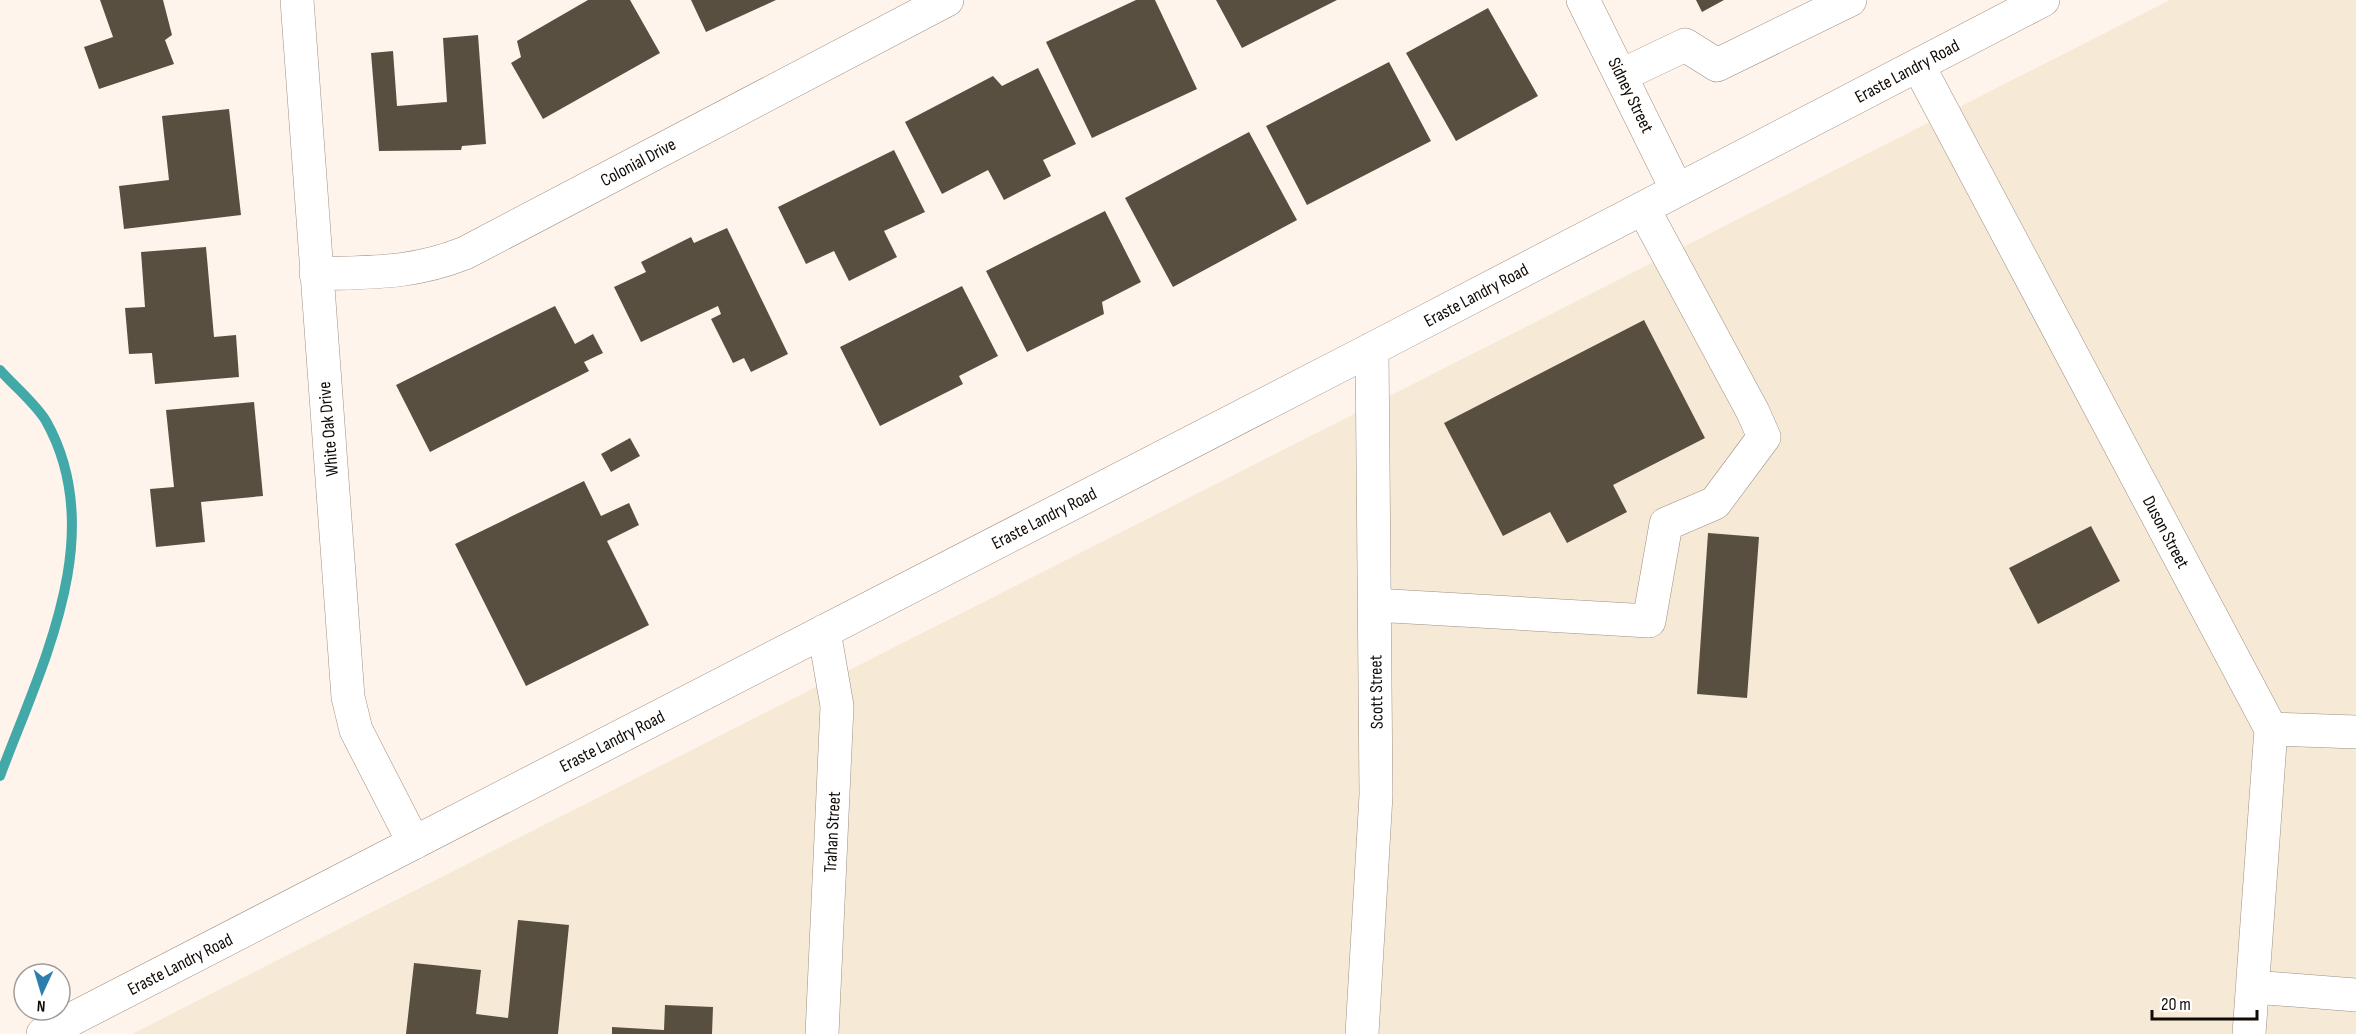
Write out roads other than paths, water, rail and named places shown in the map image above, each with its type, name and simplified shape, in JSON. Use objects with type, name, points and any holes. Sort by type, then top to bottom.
[{"type":"street","name":"White Oak Drive","points":[[297,0],[348,697],[356,730],[414,843]]},
{"type":"street","name":"Colonial Drive","points":[[316,274],[411,270],[436,265],[465,253],[947,0]]},
{"type":"street","name":"Sidney Street","points":[[1584,0],[1677,190]]},
{"type":"street","points":[[1622,75],[1685,45],[1717,65],[1850,0]]},
{"type":"street","name":"Eraste Landry Road","points":[[44,1034],[2043,0]]},
{"type":"street","name":"Duson Street","points":[[1918,65],[2271,729]]},
{"type":"street","points":[[1374,605],[1649,621],[1666,524],[1715,503],[1764,437],[1643,208]]},
{"type":"street","name":"Scott Street","points":[[1362,1034],[1376,795],[1372,349]]},
{"type":"street","name":"Trahan Street","points":[[822,1034],[837,706],[824,631]]},
{"type":"street","points":[[2249,1034],[2271,729],[2356,732]]},
{"type":"street","points":[[2253,987],[2356,995]]},
{"type":"waterway","points":[[0,370],[46,421],[64,464],[72,509],[70,554],[62,600],[49,645],[0,776]]}]
